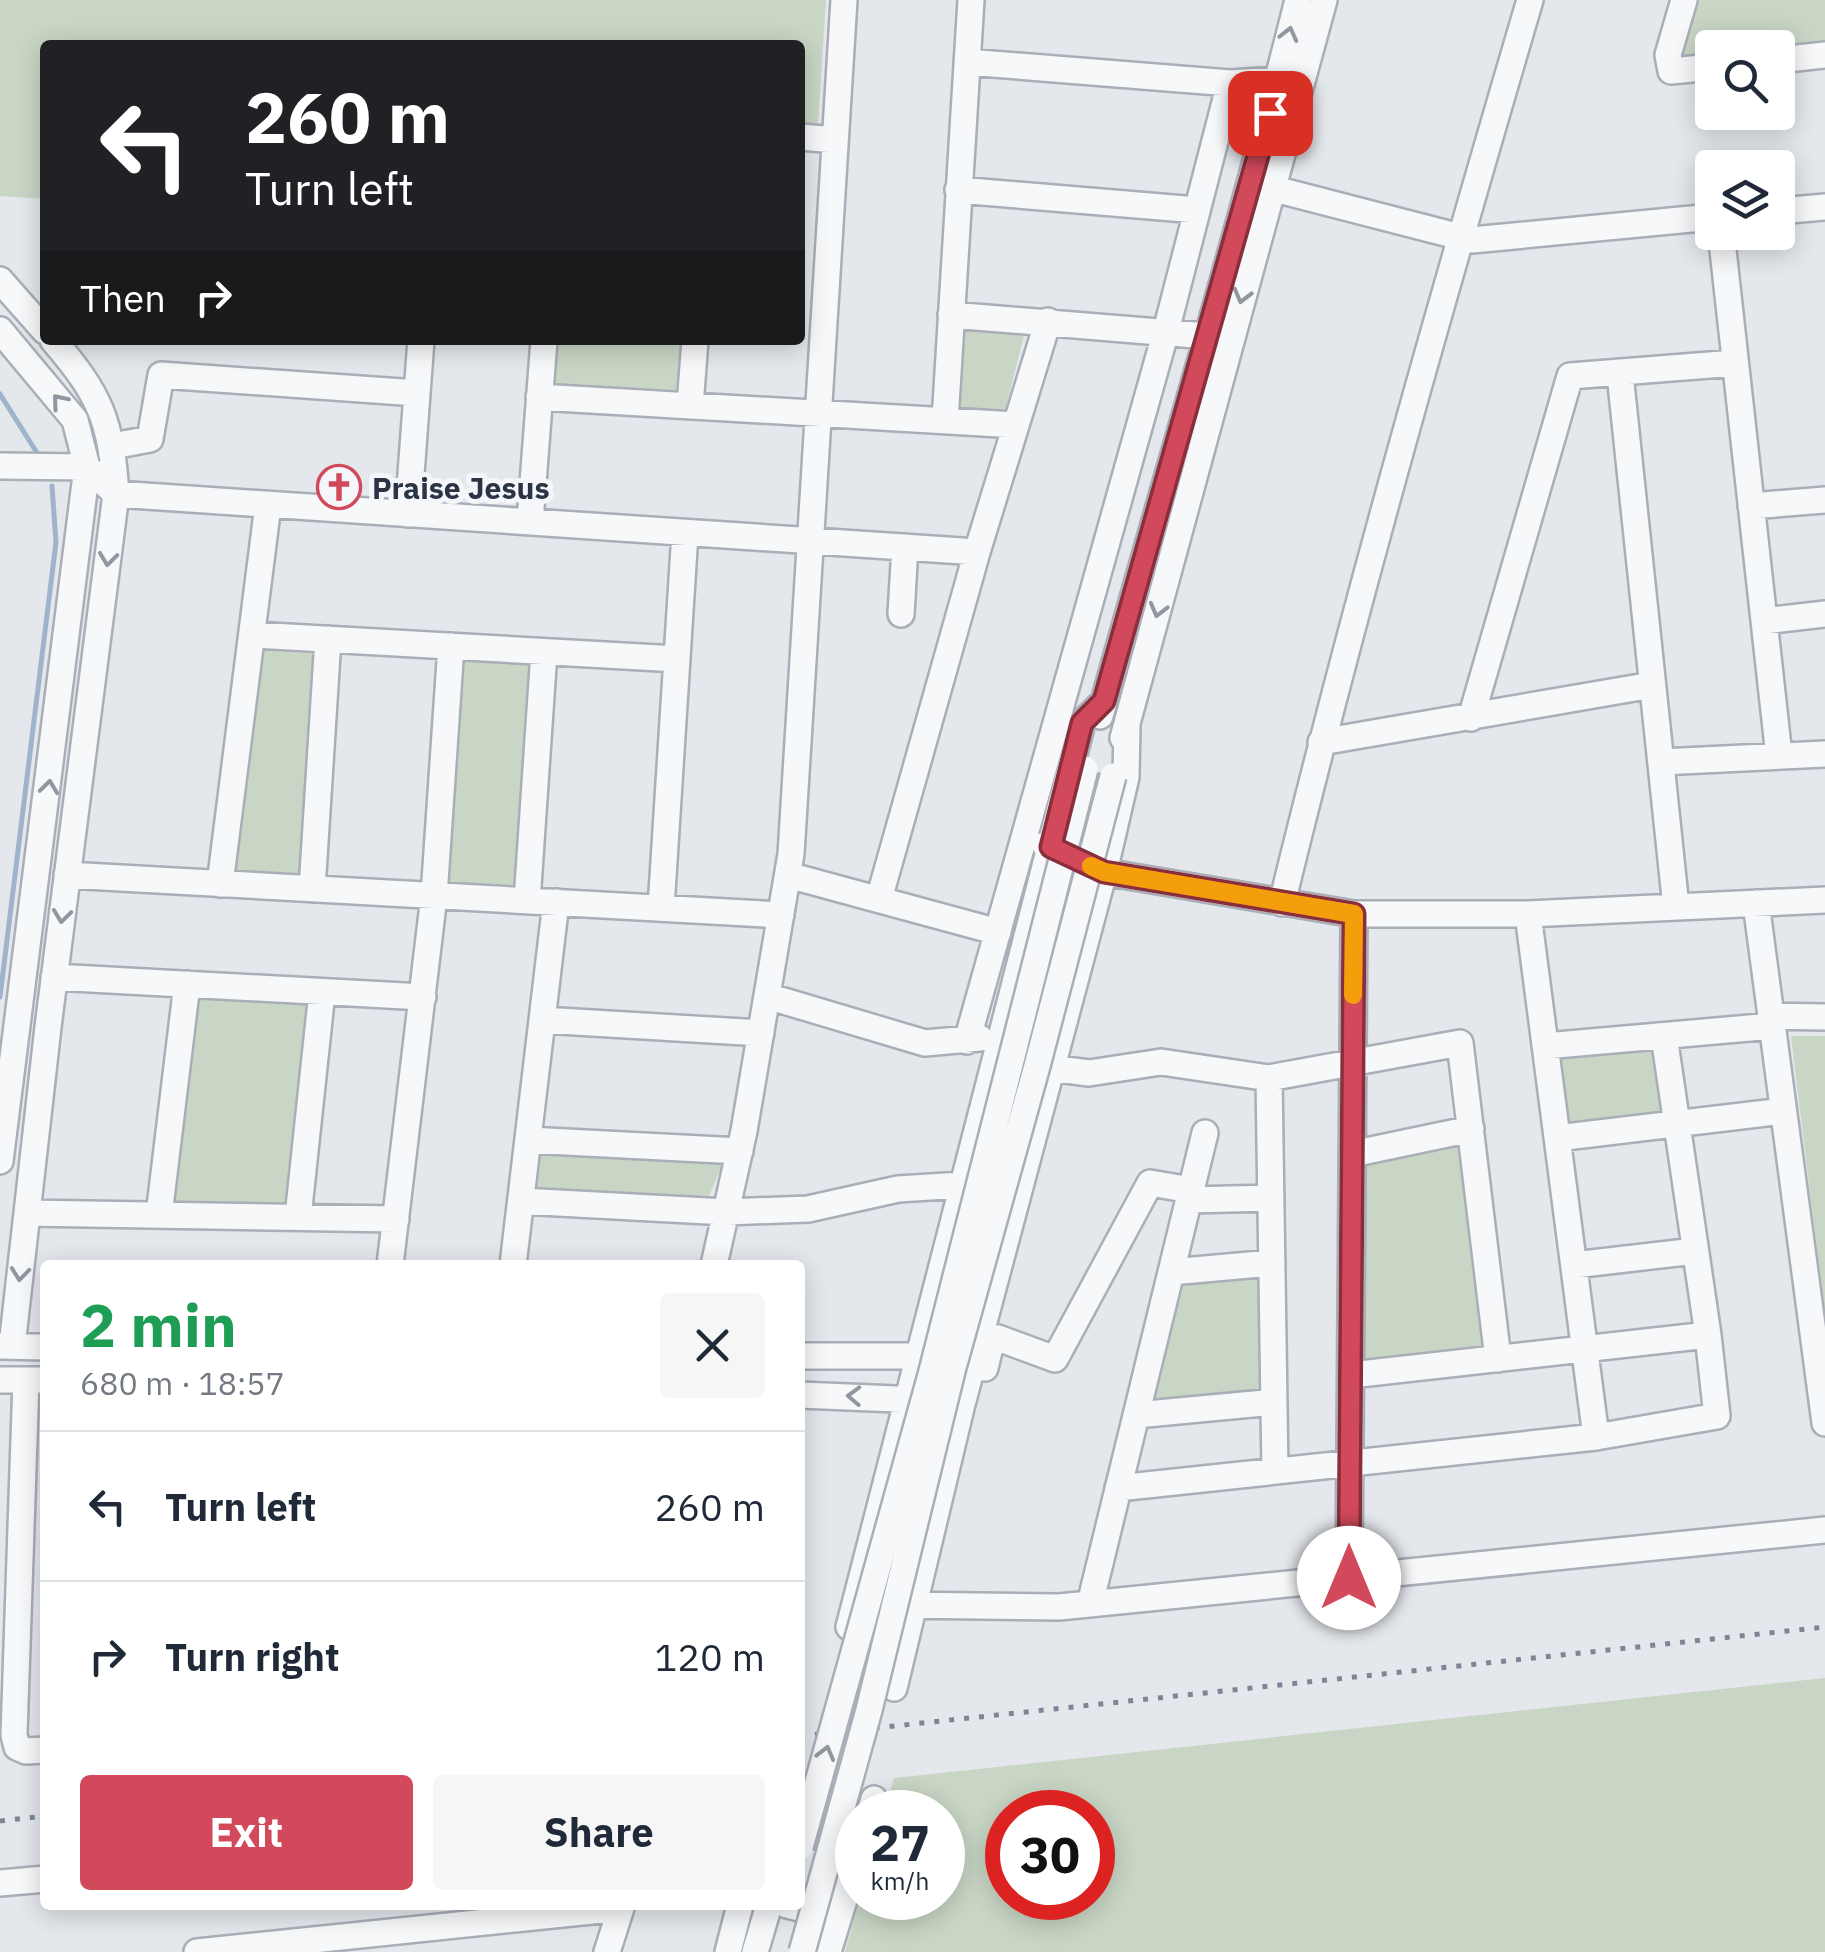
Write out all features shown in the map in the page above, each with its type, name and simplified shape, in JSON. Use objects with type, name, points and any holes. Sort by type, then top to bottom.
[{"type":"street","points":[[715,1260],[740,1151],[788,875],[844,0]]},
{"type":"street","points":[[945,421],[971,0]]},
{"type":"street","points":[[805,1828],[932,1375],[1104,701],[1218,336],[1271,188],[1298,0]]},
{"type":"street","points":[[802,1952],[870,1710],[952,1372],[1038,1066],[1127,724],[1253,178],[1324,0]]},
{"type":"street","points":[[1282,902],[1321,742],[1460,237],[1530,0]]},
{"type":"street","points":[[1684,0],[1668,55],[1670,71],[1695,68]]},
{"type":"street","points":[[1795,58],[1825,55]]},
{"type":"street","points":[[967,62],[1230,83],[1289,83]]},
{"type":"street","points":[[967,1041],[1166,331],[1230,83]]},
{"type":"street","points":[[805,137],[835,140]]},
{"type":"street","points":[[1271,188],[1472,240],[1695,220]]},
{"type":"street","points":[[958,190],[1197,210]]},
{"type":"street","points":[[1795,210],[1825,207]]},
{"type":"street","points":[[1723,250],[1779,756]]},
{"type":"street","points":[[0,280],[40,325]]},
{"type":"street","points":[[951,315],[1218,336]]},
{"type":"street","points":[[879,899],[977,552],[1048,321]]},
{"type":"street","points":[[0,330],[75,420],[87,467],[0,1161]]},
{"type":"street","points":[[40,1346],[6,1346],[27,1213],[116,494],[113,446],[106,420],[81,372],[57,345]]},
{"type":"street","points":[[408,514],[421,345]]},
{"type":"street","points":[[530,522],[544,345]]},
{"type":"street","points":[[690,406],[695,345]]},
{"type":"street","points":[[1471,718],[1570,376],[1736,363]]},
{"type":"street","points":[[1620,374],[1676,907]]},
{"type":"street","points":[[113,446],[150,440],[160,375],[417,394]]},
{"type":"street","points":[[539,397],[1016,425]]},
{"type":"street","points":[[0,466],[87,467],[116,494],[977,552]]},
{"type":"street","points":[[1751,506],[1825,500]]},
{"type":"street","points":[[220,884],[268,505]]},
{"type":"street","points":[[661,908],[684,532]]},
{"type":"street","points":[[901,614],[905,547]]},
{"type":"street","points":[[1764,621],[1825,614]]},
{"type":"street","points":[[253,635],[677,660]]},
{"type":"street","points":[[312,889],[328,639]]},
{"type":"street","points":[[391,1260],[434,896],[450,646]]},
{"type":"street","points":[[527,900],[544,652]]},
{"type":"street","points":[[1321,742],[1652,685]]},
{"type":"street","points":[[836,1685],[1082,723],[1104,701]]},
{"type":"street","points":[[918,1604],[962,1408],[1104,872],[1126,776],[1127,724]]},
{"type":"street","points":[[1660,762],[1825,754]]},
{"type":"street","points":[[1024,839],[1104,872],[1354,914],[1528,914],[1825,900]]},
{"type":"street","points":[[788,875],[998,932]]},
{"type":"street","points":[[68,876],[781,915]]},
{"type":"street","points":[[514,1260],[556,902]]},
{"type":"street","points":[[1756,903],[1825,1424]]},
{"type":"street","points":[[1349,1578],[1354,914]]},
{"type":"street","points":[[1528,914],[1596,1437]]},
{"type":"street","points":[[54,977],[423,997]]},
{"type":"street","points":[[159,1215],[186,984]]},
{"type":"street","points":[[298,1217],[322,992]]},
{"type":"street","points":[[767,996],[925,1042],[967,1041],[1001,1034]]},
{"type":"street","points":[[1545,1046],[1825,1017]]},
{"type":"street","points":[[542,1020],[761,1033]]},
{"type":"street","points":[[1118,1488],[1596,1437],[1716,1416],[1664,1036]]},
{"type":"street","points":[[1050,1068],[1089,1073],[1161,1062],[1270,1078],[1460,1043],[1498,1359]]},
{"type":"street","points":[[1270,1078],[1275,1471]]},
{"type":"street","points":[[1557,1138],[1784,1111]]},
{"type":"street","points":[[1352,1154],[1471,1129]]},
{"type":"street","points":[[1090,1604],[1205,1133]]},
{"type":"street","points":[[528,1140],[740,1151]]},
{"type":"street","points":[[894,1688],[992,1341],[998,1338],[1055,1359],[1150,1182],[1190,1195],[1271,1198]]},
{"type":"street","points":[[521,1201],[726,1212],[808,1209],[898,1189],[962,1185]]},
{"type":"street","points":[[27,1213],[396,1219]]},
{"type":"street","points":[[1574,1265],[1695,1251]]},
{"type":"street","points":[[1171,1272],[1272,1263]]},
{"type":"street","points":[[1350,1375],[1708,1336]]},
{"type":"street","points":[[805,1356],[918,1354],[975,1359]]},
{"type":"street","points":[[0,1380],[32,1396],[34,1501],[14,1735],[17,1747],[26,1752],[40,1751]]},
{"type":"street","points":[[805,1395],[908,1398],[962,1408]]},
{"type":"street","points":[[1136,1415],[1274,1402]]},
{"type":"street","points":[[858,1593],[860,1597],[904,1606],[1059,1608],[1825,1530]]},
{"type":"street","points":[[0,1883],[40,1879]]},
{"type":"street","points":[[213,1951],[355,1944],[606,1910]]},
{"type":"street","points":[[607,1952],[620,1910]]},
{"type":"street","points":[[728,1952],[739,1910]]},
{"type":"street","points":[[754,1952],[767,1910]]},
{"type":"street","points":[[771,1952],[784,1910]]},
{"type":"street","points":[[805,1910],[835,1917]]},
{"type":"street","points":[[828,1952],[837,1920]]},
{"type":"green space","points":[[0,0],[826,0],[818,124],[805,123],[805,40],[40,40],[40,199],[0,196]]},
{"type":"green space","points":[[1697,0],[1825,0],[1825,42],[1795,46],[1795,30],[1695,30],[1695,56],[1681,58]]},
{"type":"green space","points":[[963,331],[1024,335],[1005,411],[958,409]]},
{"type":"green space","points":[[557,345],[682,345],[678,395],[554,386]]},
{"type":"green space","points":[[261,650],[318,654],[301,880],[230,874]]},
{"type":"green space","points":[[459,660],[529,663],[517,888],[448,885]]},
{"type":"green space","points":[[198,995],[308,1002],[290,1205],[172,1205]]},
{"type":"green space","points":[[1791,1036],[1825,1036],[1825,1316]]},
{"type":"green space","points":[[1670,1040],[1679,1123],[1565,1135],[1556,1052]]},
{"type":"green space","points":[[1459,1139],[1483,1359],[1357,1373],[1360,1160]]},
{"type":"green space","points":[[538,1151],[723,1162],[708,1199],[536,1191]]},
{"type":"green space","points":[[1265,1276],[1265,1394],[1150,1408],[1182,1284]]},
{"type":"green space","points":[[1825,1678],[1825,1952],[845,1952],[854,1920],[965,1920],[965,1790],[891,1790],[894,1778]]},
{"type":"waterway","points":[[0,394],[39,456]]},
{"type":"waterway","points":[[0,997],[56,542],[52,486]]},
{"type":"railway","points":[[805,1735],[1825,1627]]},
{"type":"railway","points":[[0,1821],[40,1817]]},
{"type":"slow traffic","points":[[1091,866],[1104,872],[1354,914],[1353,995]]},
{"type":"place","name":"Praise Jesus","points":[[339,487]]},
{"type":"route","points":[[1270,113],[1104,701],[1082,723],[1051,847],[1104,872],[1354,914],[1349,1578]]}]
